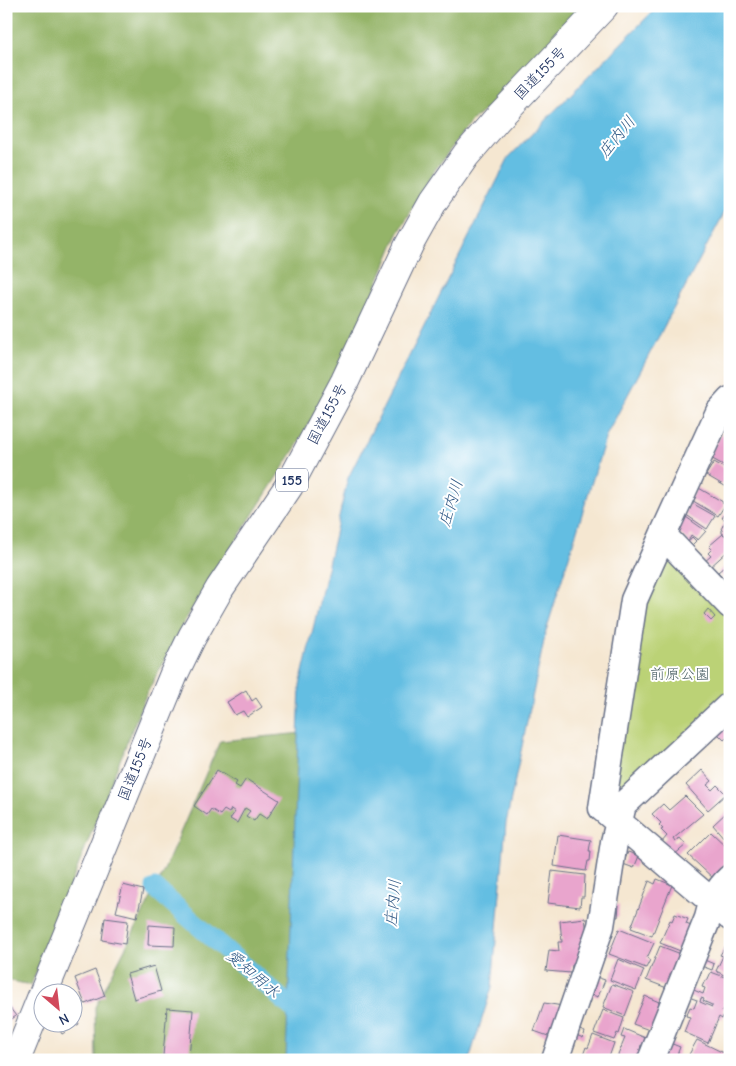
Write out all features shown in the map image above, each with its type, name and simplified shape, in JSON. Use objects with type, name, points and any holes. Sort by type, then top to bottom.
[{"type":"highway","name":"国道155号","points":[[47,984],[174,674],[192,637],[220,588],[289,486],[345,381],[409,245],[433,202],[466,155],[491,126],[604,6]]},
{"type":"highway","name":"国道155号","points":[[16,1060],[32,1021]]},
{"type":"street","points":[[721,910],[602,808],[634,600],[663,535],[726,410]]},
{"type":"street","points":[[663,535],[730,605]]},
{"type":"street","points":[[555,1060],[601,926],[617,822],[623,805],[730,705]]},
{"type":"street","points":[[721,910],[719,888],[730,878]]},
{"type":"street","points":[[651,1060],[708,918],[721,910]]},
{"type":"green space","points":[[6,6],[604,6],[471,122],[432,174],[397,236],[351,347],[298,444],[187,617],[145,697],[31,985],[6,980]]},
{"type":"green space","name":"前原公園","points":[[662,554],[730,616],[730,695],[618,798],[611,796],[641,604]]},
{"type":"green space","points":[[323,731],[389,1060],[96,1060],[95,1007],[158,884],[220,741]]},
{"type":"water","name":"庄内川","points":[[658,6],[730,6],[730,202],[606,436],[546,631],[506,823],[492,987],[469,1060],[286,1060],[300,685],[348,478],[509,157]]},
{"type":"building","points":[[725,430],[730,433],[730,464],[727,467],[707,456]]},
{"type":"building","points":[[714,462],[730,471],[730,489],[706,475]]},
{"type":"building","points":[[697,487],[723,502],[725,505],[718,516],[690,499]]},
{"type":"building","points":[[690,502],[715,516],[707,529],[685,514]]},
{"type":"building","points":[[730,507],[730,535],[728,537],[722,533],[721,529],[726,520],[722,518]]},
{"type":"building","points":[[683,515],[706,531],[698,540],[691,535],[688,541],[676,530]]},
{"type":"building","points":[[723,534],[730,539],[730,549],[709,568],[704,562],[711,556],[708,553],[712,549],[709,546]]},
{"type":"building","points":[[692,537],[696,541],[689,548],[686,544]]},
{"type":"building","points":[[730,562],[730,585],[718,572]]},
{"type":"building","points":[[708,609],[715,617],[711,621],[704,614]]},
{"type":"building","points":[[246,690],[252,701],[256,698],[262,707],[247,717],[243,711],[235,715],[227,702]]},
{"type":"building","points":[[723,724],[730,731],[730,735],[724,740],[716,732]]},
{"type":"building","points":[[217,770],[237,782],[235,785],[240,788],[246,779],[279,800],[267,819],[259,814],[254,821],[246,816],[250,811],[245,808],[237,823],[230,819],[235,812],[231,809],[229,813],[224,810],[220,815],[211,809],[207,815],[194,806]]},
{"type":"building","points":[[702,770],[712,781],[707,785],[712,790],[717,785],[726,794],[708,810],[686,785]]},
{"type":"building","points":[[685,796],[703,814],[673,839],[675,842],[680,838],[686,845],[674,855],[661,843],[667,836],[661,830],[663,829],[659,825],[661,823],[652,814],[663,804],[669,810]]},
{"type":"building","points":[[728,811],[730,813],[730,845],[713,825]]},
{"type":"building","points":[[711,832],[730,850],[730,860],[721,868],[723,870],[714,879],[688,855]]},
{"type":"building","points":[[558,835],[591,840],[590,861],[588,861],[586,871],[554,866]]},
{"type":"building","points":[[628,852],[639,856],[634,868],[623,864]]},
{"type":"building","points":[[552,871],[585,875],[584,897],[581,897],[580,907],[548,903]]},
{"type":"building","points":[[657,879],[672,885],[652,936],[631,928],[649,881],[655,884]]},
{"type":"building","points":[[123,885],[143,890],[137,917],[116,912]]},
{"type":"building","points":[[615,905],[619,905],[618,917],[613,917]]},
{"type":"building","points":[[675,914],[688,919],[686,924],[694,927],[683,952],[660,943],[670,920],[672,921]]},
{"type":"building","points":[[105,918],[128,921],[125,944],[102,940]]},
{"type":"building","points":[[585,918],[588,939],[577,966],[572,965],[571,973],[546,971],[549,950],[559,951],[558,942],[562,942],[560,921]]},
{"type":"building","points":[[149,925],[175,927],[174,946],[148,945]]},
{"type":"building","points":[[619,929],[654,943],[647,958],[650,960],[646,968],[609,954]]},
{"type":"building","points":[[730,939],[730,978],[716,971],[723,956],[720,955]]},
{"type":"building","points":[[660,946],[681,954],[667,988],[646,980]]},
{"type":"building","points":[[618,959],[644,970],[636,990],[610,980]]},
{"type":"building","points":[[702,959],[714,964],[712,970],[699,965]]},
{"type":"building","points":[[154,966],[161,991],[134,999],[127,974]]},
{"type":"building","points":[[95,970],[105,996],[85,1004],[82,996],[82,984],[77,984],[75,978]]},
{"type":"building","points":[[711,972],[730,979],[730,996],[722,1011],[725,1012],[722,1019],[719,1017],[708,1043],[684,1032],[690,1017],[686,1016],[690,1007],[694,1008],[697,1000],[686,996],[689,988],[703,994],[705,988],[702,987],[705,980],[707,981]],"holes":[[[701,998],[704,999],[703,1001],[712,1005],[712,1007],[700,1002]]]},
{"type":"building","points":[[593,976],[605,980],[598,997],[586,993]]},
{"type":"building","points":[[612,984],[634,992],[625,1016],[603,1007]]},
{"type":"building","points":[[645,996],[659,1002],[658,1006],[662,1008],[652,1031],[633,1024]]},
{"type":"building","points":[[6,1003],[16,1016],[6,1023]]},
{"type":"building","points":[[544,1003],[563,1006],[551,1037],[534,1031]]},
{"type":"building","points":[[167,1008],[193,1010],[189,1058],[163,1056]]},
{"type":"building","points":[[603,1010],[624,1018],[619,1034],[617,1033],[614,1040],[594,1033]]},
{"type":"building","points":[[574,1028],[585,1032],[583,1038],[572,1033]]},
{"type":"building","points":[[624,1029],[648,1039],[645,1047],[641,1045],[640,1050],[644,1052],[641,1060],[616,1060],[625,1038],[621,1037]]},
{"type":"building","points":[[593,1035],[614,1043],[608,1060],[587,1060],[582,1058]]},
{"type":"building","points":[[697,1040],[730,1056],[730,1060],[686,1060]]},
{"type":"building","points":[[670,1043],[680,1047],[677,1055],[682,1057],[681,1060],[661,1060]]},
{"type":"waterway","name":"愛知用水","points":[[155,888],[307,1021]]}]
